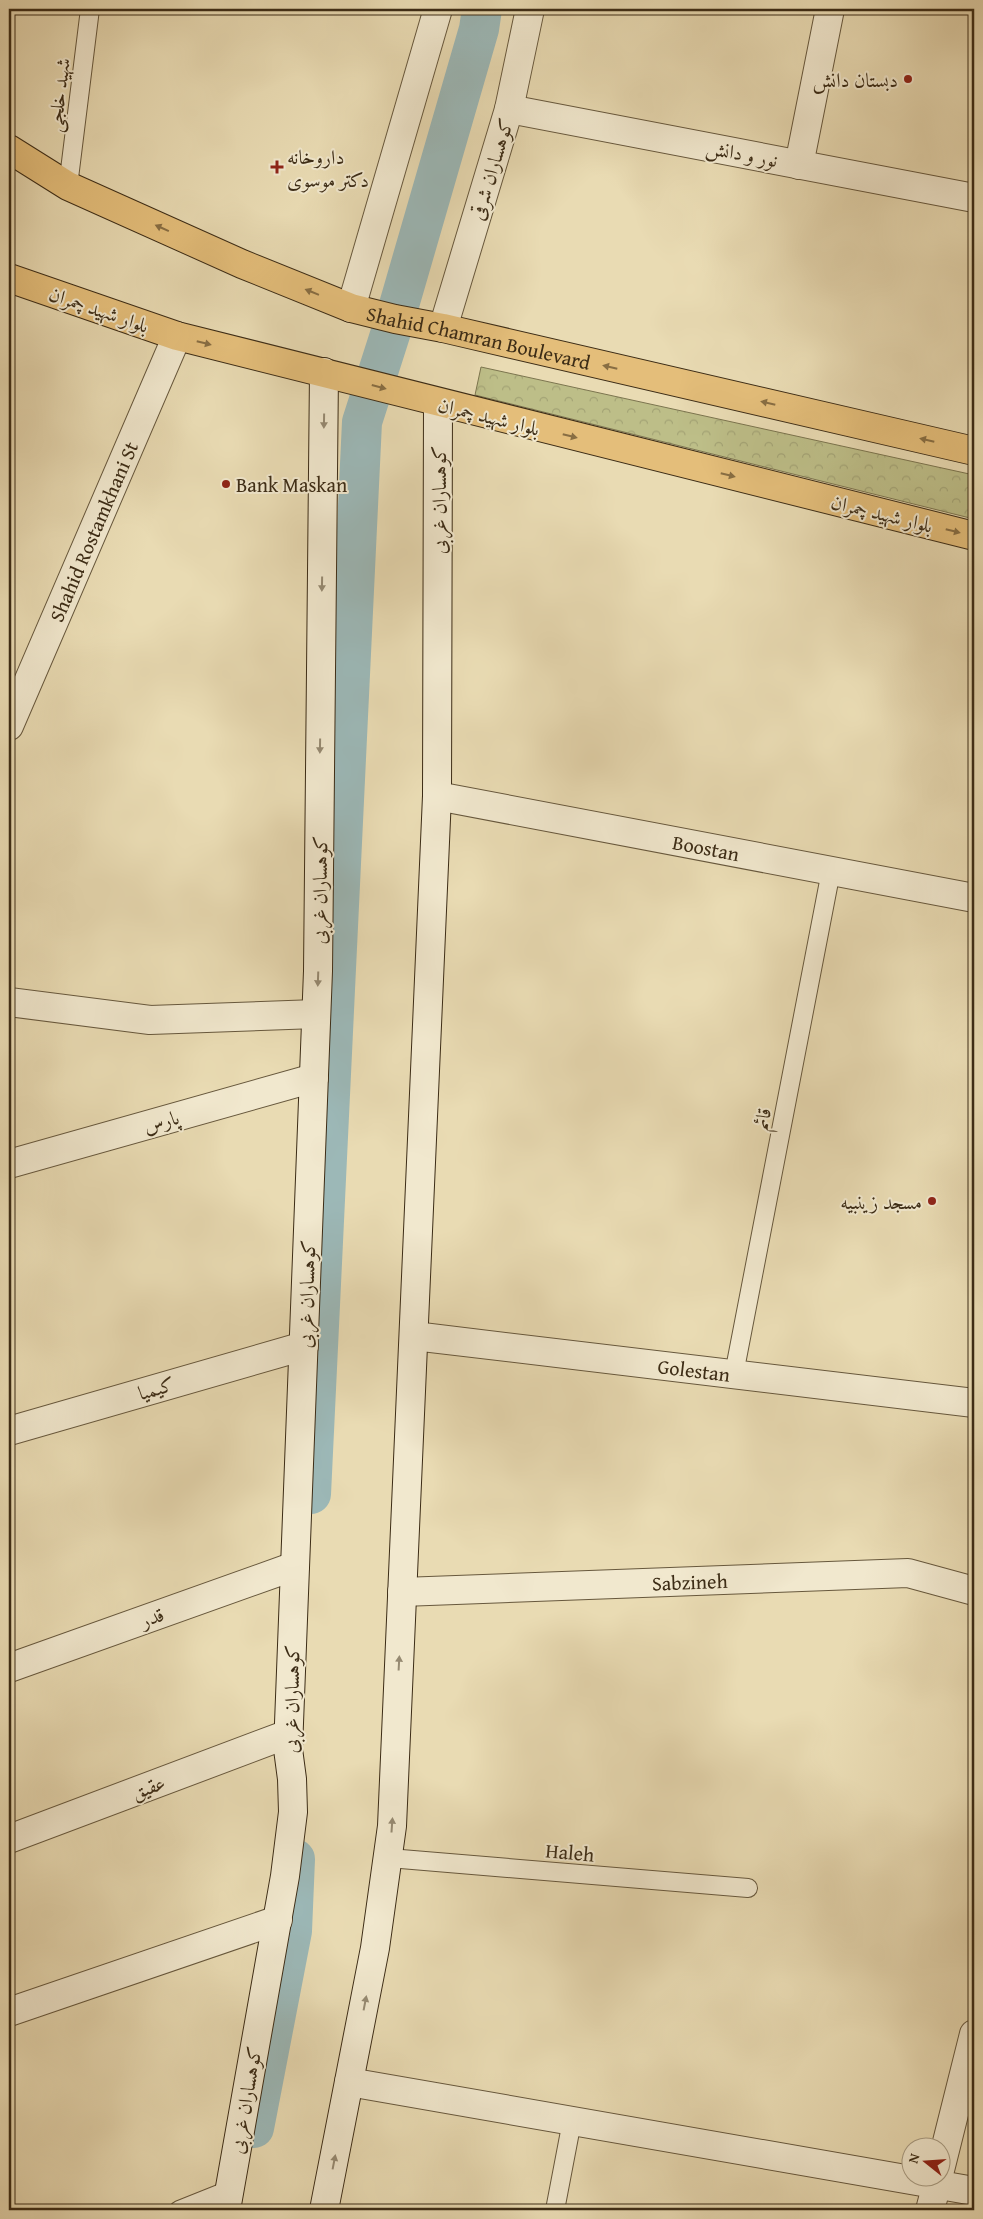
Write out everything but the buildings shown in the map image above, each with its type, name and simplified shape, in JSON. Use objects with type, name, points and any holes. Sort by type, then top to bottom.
[{"type":"main road","name":"Shahid Chamran Boulevard","points":[[9,149],[68,186],[242,264],[351,308],[974,451]]},
{"type":"main road","name":"بلوار شهید چمران","points":[[9,278],[177,336],[974,536]]},
{"type":"street","points":[[351,308],[438,9]]},
{"type":"street","name":"کوهساران شرقی","points":[[443,328],[509,109],[530,9]]},
{"type":"street","points":[[800,164],[830,9]]},
{"type":"street","name":"نور و دانش","points":[[509,109],[974,198]]},
{"type":"street","name":"Shahid Rostamkhani St","points":[[9,726],[177,336]]},
{"type":"street","name":"کوهساران غربی","points":[[228,2200],[286,1876],[293,1812],[288,1734],[316,1014],[324,372]]},
{"type":"street","name":"کوهساران غربی","points":[[324,2210],[375,1948],[389,1858],[437,796],[438,403]]},
{"type":"street","name":"Boostan","points":[[437,796],[974,898]]},
{"type":"street","points":[[9,1002],[150,1020],[316,1014]]},
{"type":"street","name":"پارس","points":[[9,1164],[314,1078]]},
{"type":"street","name":"Golestan","points":[[414,1336],[974,1403]]},
{"type":"street","name":"کیمیا","points":[[9,1431],[304,1346]]},
{"type":"street","name":"قدر","points":[[9,1668],[295,1566]]},
{"type":"street","name":"Sabzineh","points":[[402,1592],[908,1573],[974,1591]]},
{"type":"street","name":"عقیق","points":[[9,1839],[288,1734]]},
{"type":"street","points":[[9,2012],[278,1920]]},
{"type":"street","points":[[949,2136],[974,2034]]},
{"type":"street","points":[[349,2082],[572,2121],[900,2171]]},
{"type":"street","points":[[950,2181],[974,2191]]},
{"type":"street","points":[[930,2210],[937,2186]]},
{"type":"lane","name":"شهید خلجی","points":[[68,186],[90,9]]},
{"type":"lane","name":"قائم","points":[[734,1374],[831,871]]},
{"type":"lane","name":"Haleh","points":[[389,1858],[748,1888]]},
{"type":"lane","points":[[555,2210],[572,2121]]},
{"type":"lane","points":[[179,2210],[228,2200]]},
{"type":"green space","points":[[481,367],[974,475],[974,519],[475,395]]},
{"type":"waterway","points":[[311,1494],[362,422],[395,319],[479,29],[482,9]]},
{"type":"waterway","points":[[254,2128],[292,1931],[295,1859]]},
{"type":"place","name":"دبستان دانش","points":[[908,79]]},
{"type":"place","name":"داروخانه دکتر موسوی","points":[[277,167]]},
{"type":"place","name":"Bank Maskan","points":[[226,484]]},
{"type":"place","name":"مسجد زینبیه","points":[[932,1201]]}]
